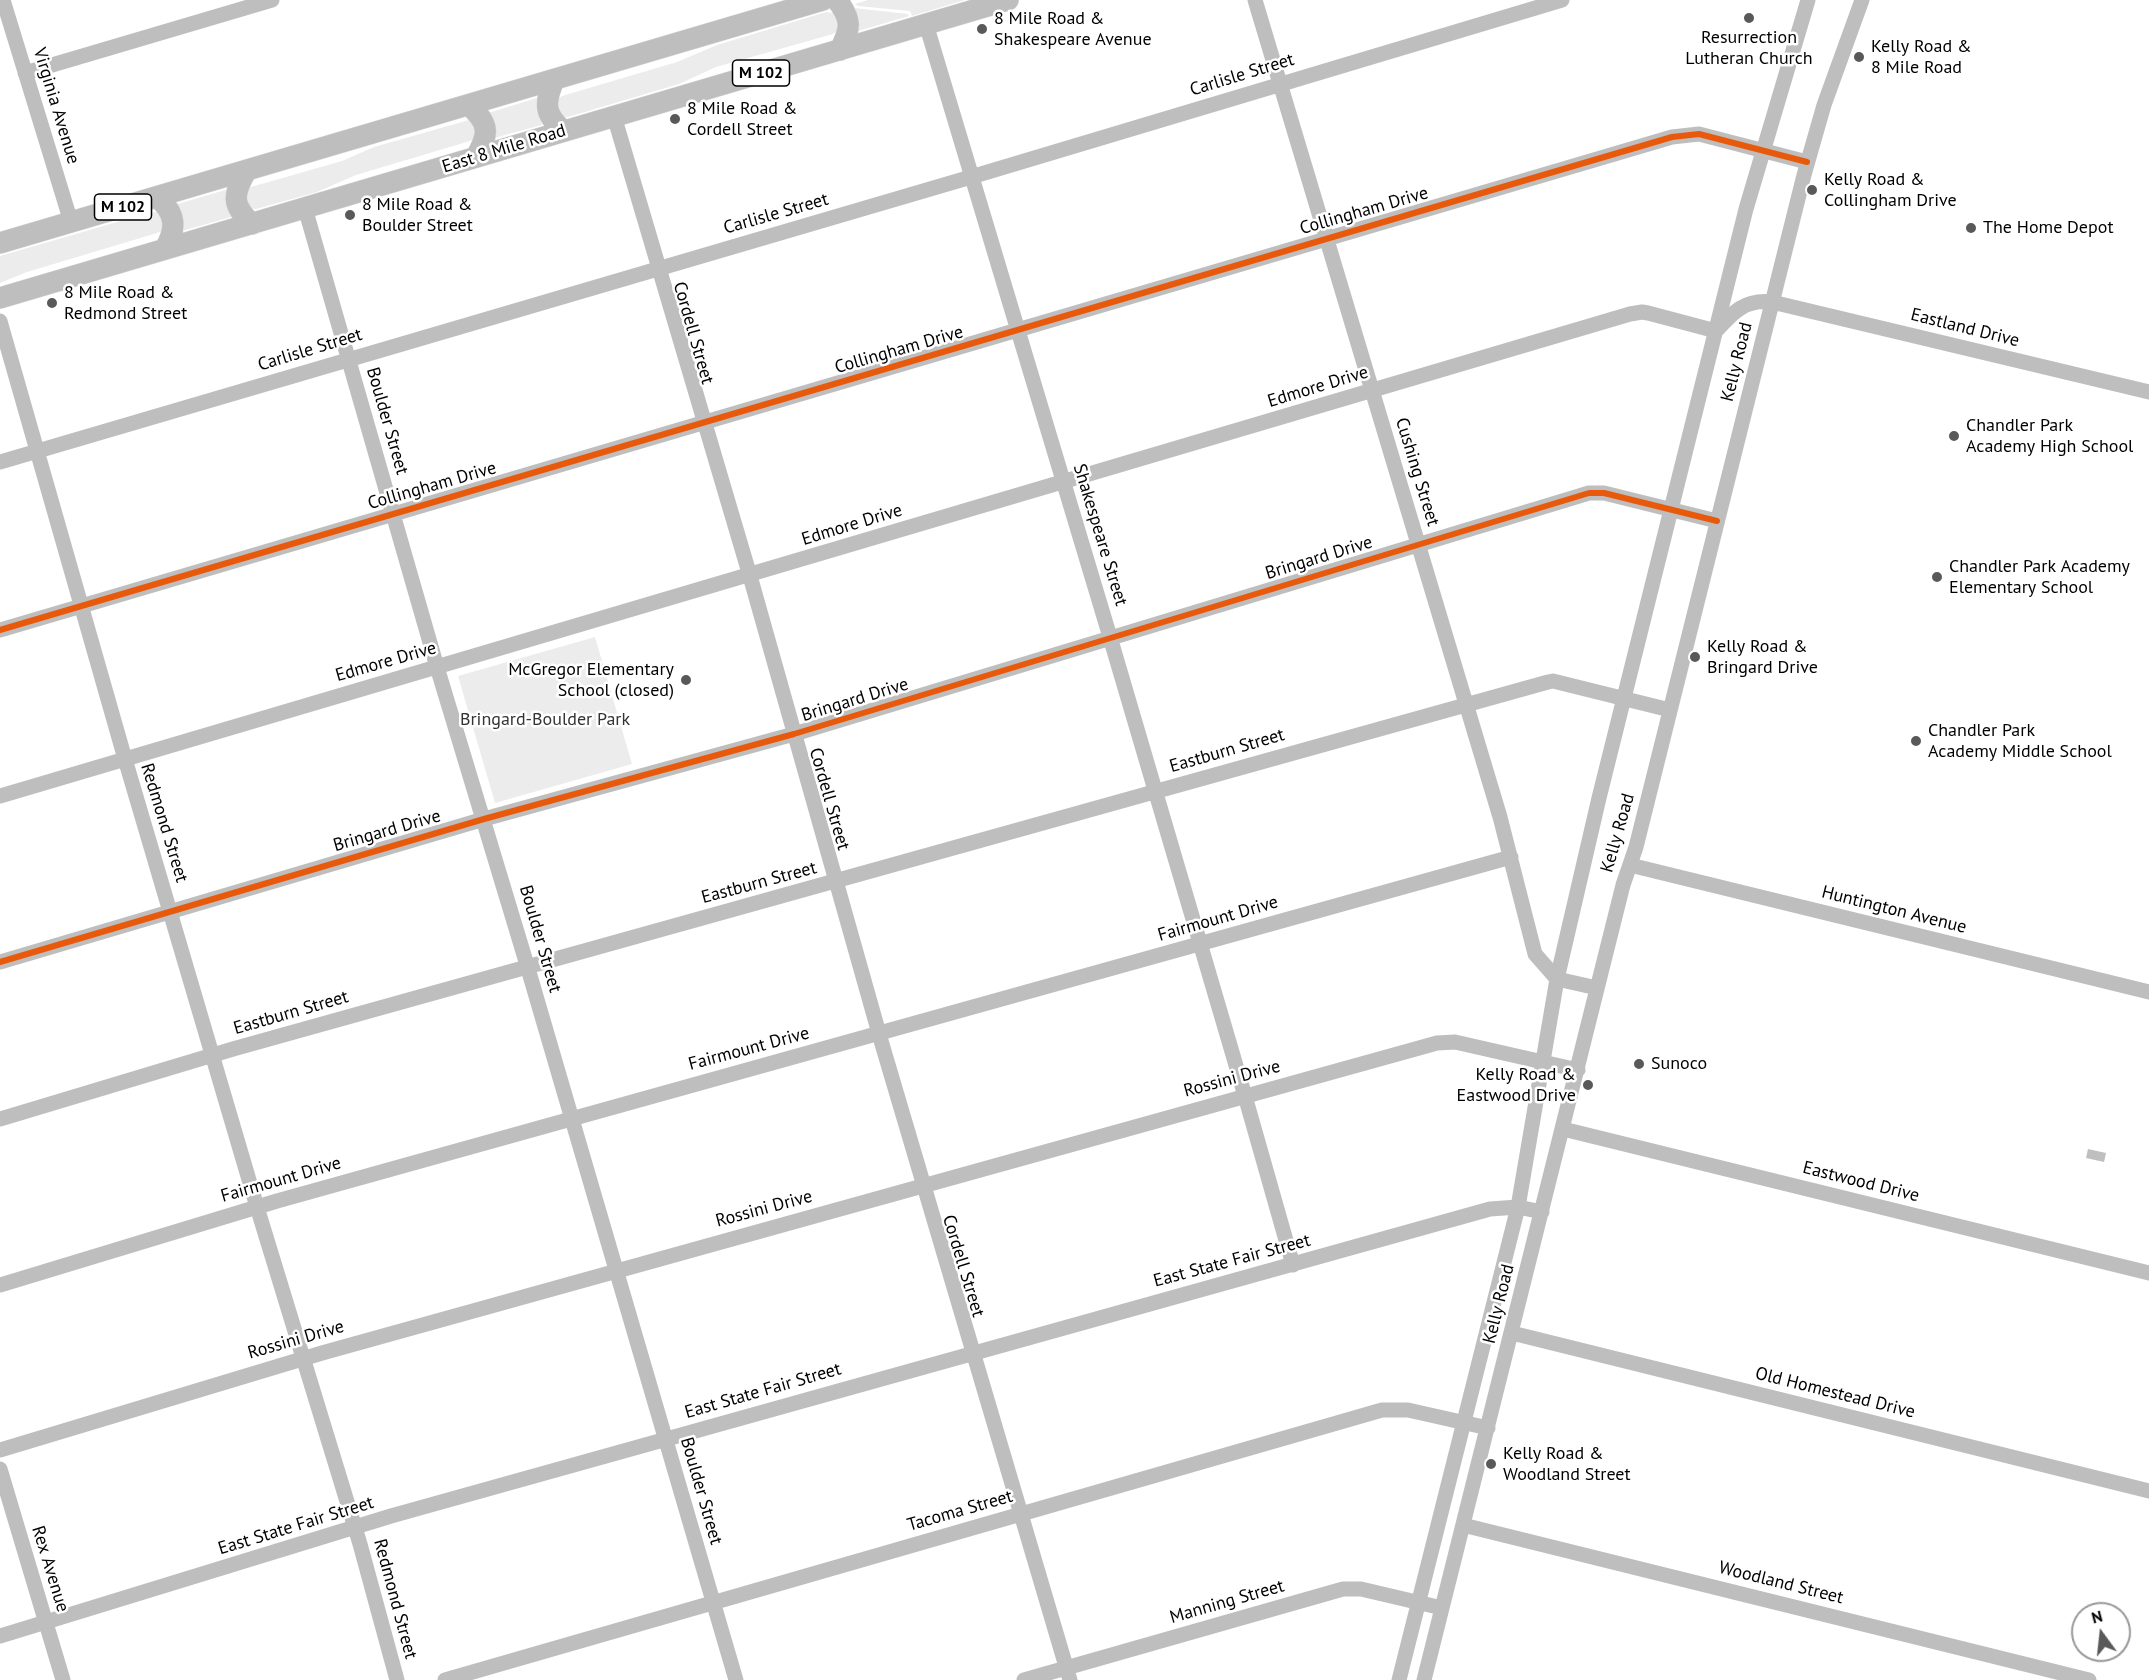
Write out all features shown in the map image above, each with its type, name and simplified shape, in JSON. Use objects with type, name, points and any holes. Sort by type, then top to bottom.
[{"type":"highway","name":"M 102","points":[[0,243],[823,0]]},
{"type":"highway","points":[[837,0],[845,11],[849,26],[840,50]]},
{"type":"highway","name":"East 8 Mile Road","points":[[0,298],[1007,0]]},
{"type":"highway","points":[[554,80],[549,91],[547,109],[552,119],[564,131]]},
{"type":"highway","points":[[469,105],[482,117],[485,126],[485,137],[476,157]]},
{"type":"highway","points":[[246,171],[237,186],[235,201],[241,213],[252,224]]},
{"type":"highway","points":[[158,197],[169,209],[174,224],[172,237],[165,249]]},
{"type":"street","name":"Virginia Avenue","points":[[3,0],[71,222]]},
{"type":"street","points":[[26,73],[272,0]]},
{"type":"street","name":"Cushing Street","points":[[1255,0],[1467,704],[1511,857],[1535,954],[1557,979]]},
{"type":"street","name":"Carlisle Street","points":[[0,462],[971,177],[1562,0]]},
{"type":"street","name":"Kelly Road","points":[[1399,1680],[1518,1207],[1557,979],[1624,699],[1762,150],[1808,0]]},
{"type":"street","name":"Kelly Road","points":[[1424,1680],[1623,885],[1630,866],[1670,710],[1808,162],[1824,105],[1862,0]]},
{"type":"street","name":"Shakespeare Street","points":[[926,24],[1110,637],[1293,1265]]},
{"type":"street","name":"Cordell Street","points":[[614,116],[750,576],[923,1185],[1068,1674]]},
{"type":"street","name":"Collingham Drive","points":[[0,630],[1683,134],[1699,134],[1808,162]]},
{"type":"street","name":"Boulder Street","points":[[305,208],[437,667],[528,966],[736,1680]]},
{"type":"street","points":[[1716,331],[1740,308],[1753,302],[1772,302]]},
{"type":"street","name":"Eastland Drive","points":[[1772,302],[2149,392]]},
{"type":"street","name":"Edmore Drive","points":[[0,796],[1642,312],[1716,331]]},
{"type":"street","name":"Redmond Street","points":[[0,321],[125,759],[397,1680]]},
{"type":"street","name":"Bringard Drive","points":[[0,963],[484,819],[794,734],[1589,493],[1604,493],[1717,521]]},
{"type":"street","name":"Eastburn Street","points":[[0,1119],[213,1055],[528,966],[837,882],[1553,681],[1670,710]]},
{"type":"street","name":"Fairmount Drive","points":[[0,1286],[257,1207],[1511,857]]},
{"type":"street","name":"Huntington Avenue","points":[[1630,866],[2149,992]]},
{"type":"street","points":[[1557,979],[1597,988]]},
{"type":"street","name":"Rossini Drive","points":[[0,1450],[303,1358],[1444,1042],[1467,1044],[1578,1070]]},
{"type":"street","name":"Eastwood Drive","points":[[1563,1130],[2149,1273]]},
{"type":"street","name":"East State Fair Street","points":[[0,1636],[391,1516],[1490,1209],[1518,1207],[1542,1212]]},
{"type":"street","name":"Old Homestead Drive","points":[[1512,1333],[2149,1491]]},
{"type":"street","name":"Tacoma Street","points":[[444,1680],[1389,1408],[1408,1410],[1488,1428]]},
{"type":"street","name":"Rex Avenue","points":[[0,1469],[63,1680]]},
{"type":"street","name":"Woodland Street","points":[[1463,1525],[2089,1680]]},
{"type":"street","name":"Manning Street","points":[[1024,1680],[1068,1674],[1343,1589],[1360,1589],[1442,1608]]},
{"type":"green space","points":[[868,0],[965,0],[912,16],[910,11],[855,4]]},
{"type":"green space","points":[[854,8],[908,14],[909,16],[858,31]]},
{"type":"green space","points":[[826,12],[834,13],[840,19],[837,31],[833,34],[716,67],[679,84],[568,117],[561,116],[556,101],[562,96],[677,62],[717,45]]},
{"type":"green space","points":[[537,98],[542,125],[494,138],[488,113]]},
{"type":"green space","points":[[469,120],[477,127],[474,139],[470,141],[356,175],[317,192],[256,209],[248,208],[244,193],[251,187],[342,161],[374,147]]},
{"type":"green space","points":[[225,190],[231,217],[182,231],[178,204]]},
{"type":"green space","points":[[157,212],[163,216],[162,231],[27,272],[0,283],[0,256]]},
{"type":"green space","name":"Bringard-Boulder Park","points":[[595,637],[632,764],[495,803],[458,676]]},
{"type":"shaded area","points":[[2088,1149],[2106,1153],[2104,1162],[2086,1158]]},
{"type":"cycle path","points":[[0,630],[1672,137],[1699,134],[1807,162]]},
{"type":"cycle path","points":[[0,962],[484,819],[794,734],[1589,493],[1604,493],[1717,521]]},
{"type":"place","name":"Resurrection Lutheran Church","points":[[1749,18]]},
{"type":"place","name":"8 Mile Road & Shakespeare Avenue","points":[[982,29]]},
{"type":"place","name":"Kelly Road & 8 Mile Road","points":[[1859,57]]},
{"type":"place","name":"8 Mile Road & Cordell Street","points":[[675,119]]},
{"type":"place","name":"Kelly Road & Collingham Drive","points":[[1812,190]]},
{"type":"place","name":"8 Mile Road & Boulder Street","points":[[350,215]]},
{"type":"place","name":"The Home Depot","points":[[1971,228]]},
{"type":"place","name":"8 Mile Road & Redmond Street","points":[[52,303]]},
{"type":"place","name":"Chandler Park Academy High School","points":[[1954,436]]},
{"type":"place","name":"Chandler Park Academy Elementary School","points":[[1937,577]]},
{"type":"place","name":"Kelly Road & Bringard Drive","points":[[1695,657]]},
{"type":"place","name":"McGregor Elementary School (closed)","points":[[686,680]]},
{"type":"place","name":"Chandler Park Academy Middle School","points":[[1916,741]]},
{"type":"place","name":"Sunoco","points":[[1639,1064]]},
{"type":"place","name":"Kelly Road & Eastwood Drive","points":[[1588,1085]]},
{"type":"place","name":"Kelly Road & Woodland Street","points":[[1491,1464]]}]
